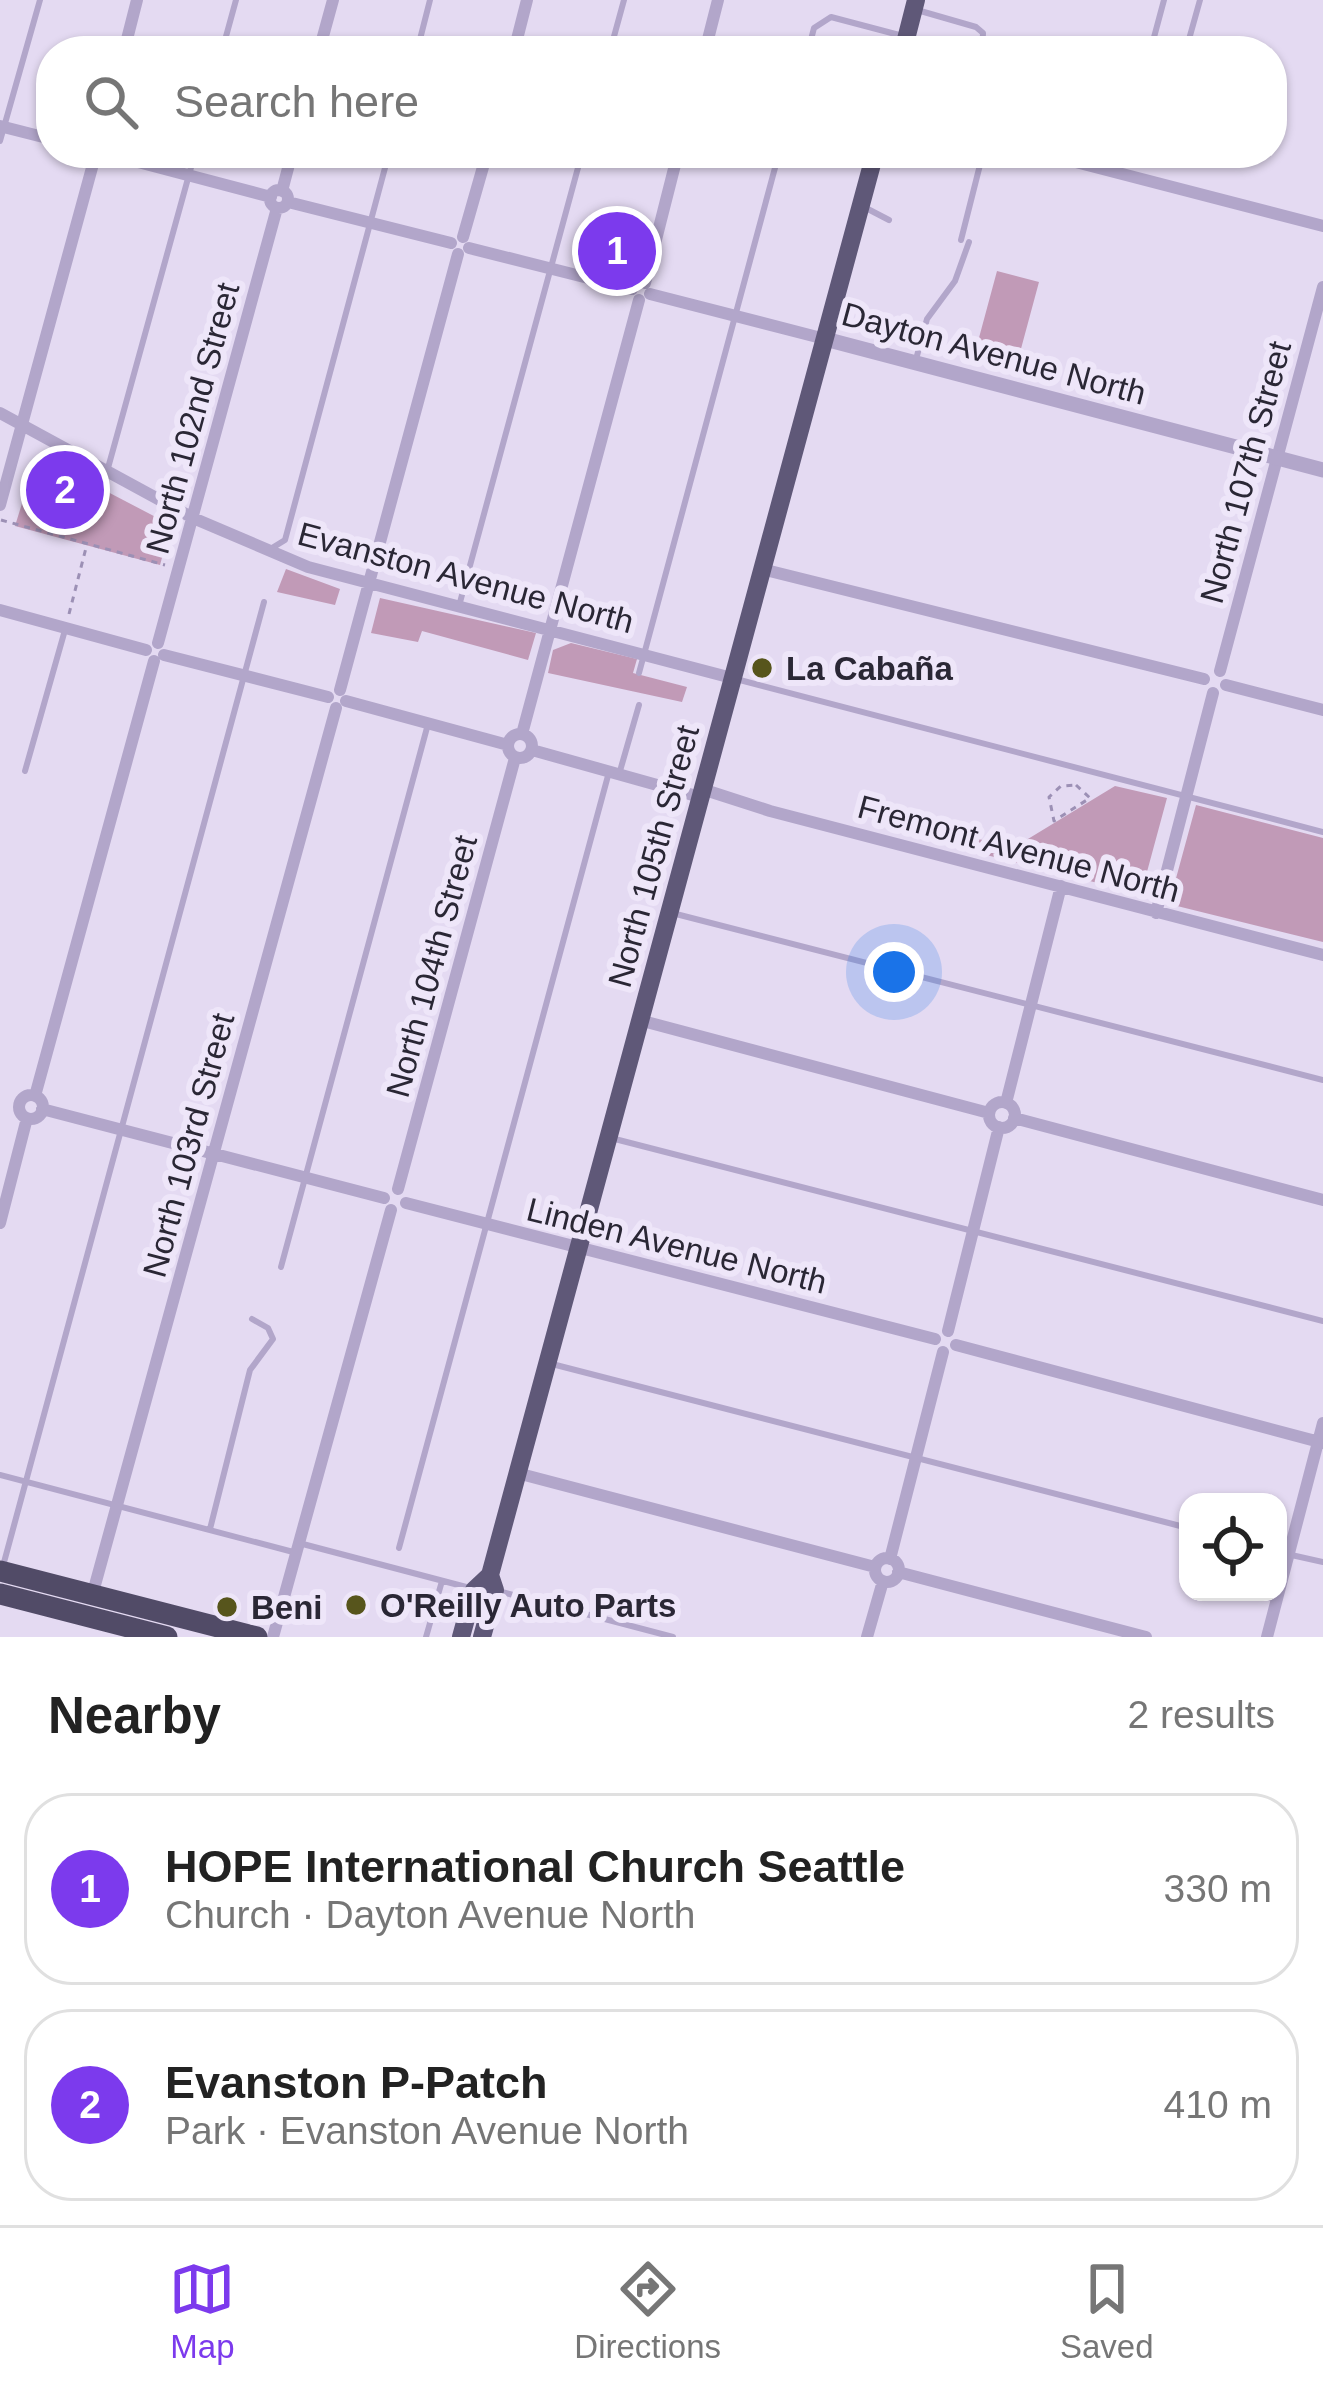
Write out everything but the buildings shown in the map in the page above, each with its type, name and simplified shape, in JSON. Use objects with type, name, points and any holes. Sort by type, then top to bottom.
[{"type":"highway","points":[[1,1571],[257,1637]]},
{"type":"highway","points":[[0,1594],[167,1637]]},
{"type":"main road","points":[[906,36],[915,4]]},
{"type":"main road","name":"North 105th Street","points":[[482,1637],[517,1473],[871,168]]},
{"type":"main road","points":[[461,1637],[474,1590],[492,1582]]},
{"type":"street","points":[[128,36],[137,0]]},
{"type":"street","points":[[323,36],[333,0]]},
{"type":"street","points":[[518,36],[527,0]]},
{"type":"street","points":[[709,36],[718,0]]},
{"type":"street","points":[[2,132],[36,137]]},
{"type":"street","points":[[0,505],[96,168]]},
{"type":"street","name":"Dayton Avenue North","points":[[161,168],[1323,470]]},
{"type":"street","name":"North 102nd Street","points":[[39,1102],[155,652],[288,168]]},
{"type":"street","name":"North 103rd Street","points":[[92,1596],[483,168]]},
{"type":"street","points":[[512,751],[522,734],[675,168]]},
{"type":"street","points":[[1099,168],[1323,226]]},
{"type":"street","name":"North 107th Street","points":[[1156,913],[1323,287]]},
{"type":"street","name":"Evanston Avenue North","points":[[0,413],[106,474],[267,551],[732,678]]},
{"type":"street","points":[[762,569],[1323,710]]},
{"type":"street","points":[[0,610],[428,724],[512,751],[532,750],[530,740],[522,734]]},
{"type":"street","name":"Fremont Avenue North","points":[[532,750],[1323,955]]},
{"type":"street","name":"North 104th Street","points":[[398,1189],[512,751]]},
{"type":"street","points":[[1014,1118],[1006,1103],[1061,886]]},
{"type":"street","points":[[639,1020],[989,1113],[999,1127]]},
{"type":"street","points":[[0,1222],[26,1096],[121,1131],[387,1204],[406,1202],[398,1189],[387,1204],[273,1637]]},
{"type":"street","points":[[0,1100],[23,1111]]},
{"type":"street","points":[[23,1111],[39,1102]]},
{"type":"street","points":[[989,1113],[997,1103],[1006,1103]]},
{"type":"street","points":[[1146,1637],[898,1572],[890,1558],[943,1352],[935,1339],[948,1331],[999,1127],[1014,1118],[1323,1200]]},
{"type":"street","name":"Linden Avenue North","points":[[406,1202],[935,1339]]},
{"type":"street","points":[[948,1331],[956,1345]]},
{"type":"street","points":[[943,1352],[956,1345],[1320,1442]]},
{"type":"street","points":[[1287,1544],[1323,1423]]},
{"type":"street","points":[[517,1473],[875,1567],[883,1581],[867,1637]]},
{"type":"street","points":[[875,1567],[890,1558]]},
{"type":"street","points":[[883,1581],[893,1580],[898,1572]]},
{"type":"street","points":[[1267,1637],[1274,1601]]},
{"type":"lane","points":[[2,132],[40,0]]},
{"type":"lane","points":[[226,36],[236,0]]},
{"type":"lane","points":[[421,36],[430,0]]},
{"type":"lane","points":[[614,36],[624,0]]},
{"type":"lane","points":[[1154,36],[1164,0]]},
{"type":"lane","points":[[1190,36],[1200,0]]},
{"type":"lane","points":[[915,4],[976,26],[982,36]]},
{"type":"lane","points":[[812,36],[814,28],[831,17],[882,36]]},
{"type":"lane","points":[[106,474],[191,168]]},
{"type":"lane","points":[[267,551],[285,540],[385,168]]},
{"type":"lane","points":[[459,606],[578,168]]},
{"type":"lane","points":[[639,673],[775,168]]},
{"type":"lane","points":[[915,364],[927,319],[955,281],[980,168]]},
{"type":"lane","points":[[861,206],[889,220]]},
{"type":"lane","points":[[1306,350],[1323,354]]},
{"type":"lane","points":[[1,1571],[263,602]]},
{"type":"lane","points":[[26,771],[66,628]]},
{"type":"lane","points":[[732,678],[1323,832]]},
{"type":"lane","points":[[399,1548],[614,773],[639,705]]},
{"type":"lane","points":[[281,1267],[428,724]]},
{"type":"lane","points":[[669,912],[1323,1080]]},
{"type":"lane","points":[[608,1138],[973,1236],[1323,1322]]},
{"type":"lane","points":[[210,1529],[250,1370],[273,1340],[268,1328],[252,1319]]},
{"type":"lane","points":[[547,1363],[1179,1526]]},
{"type":"lane","points":[[0,1475],[474,1590]]},
{"type":"lane","points":[[1287,1554],[1323,1562]]},
{"type":"lane","points":[[426,1637],[442,1581]]},
{"type":"lane","points":[[492,1582],[673,1637]]},
{"type":"path","points":[[0,520],[178,568]]},
{"type":"path","points":[[66,628],[87,544]]},
{"type":"path","points":[[1076,785],[1090,798],[1054,820],[1050,815],[1049,797],[1061,786],[1076,785]]},
{"type":"shaded area","points":[[997,271],[1039,282],[1015,371],[973,360]]},
{"type":"shaded area","points":[[37,455],[171,525],[160,565],[15,526]]},
{"type":"shaded area","points":[[286,569],[340,589],[335,605],[277,592]]},
{"type":"shaded area","points":[[380,598],[536,633],[528,660],[422,631],[418,642],[371,633]]},
{"type":"shaded area","points":[[571,643],[637,659],[633,673],[687,687],[682,702],[548,673],[553,650]]},
{"type":"shaded area","points":[[1115,786],[1167,798],[1141,894],[892,831],[895,817],[1013,848]]},
{"type":"shaded area","points":[[1196,805],[1323,838],[1323,942],[1169,904]]},
{"type":"place","name":"HOPE International Church Seattle","points":[[617,251]]},
{"type":"place","name":"Evanston P-Patch","points":[[65,490]]},
{"type":"place","name":"La Cabaña","points":[[762,668]]},
{"type":"place","name":"O'Reilly Auto Parts","points":[[356,1605]]},
{"type":"place","name":"Beni","points":[[227,1607]]}]
